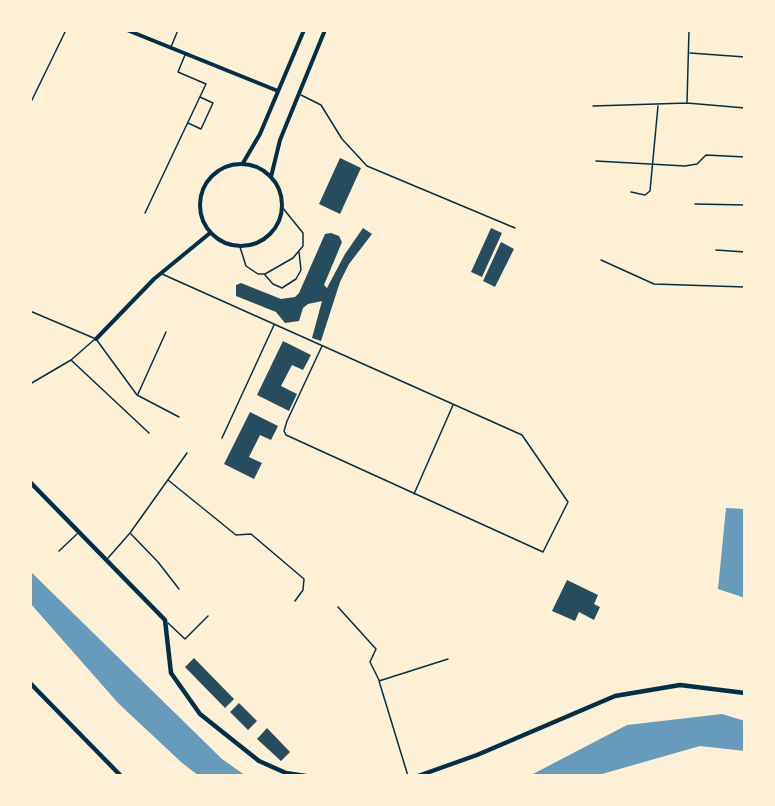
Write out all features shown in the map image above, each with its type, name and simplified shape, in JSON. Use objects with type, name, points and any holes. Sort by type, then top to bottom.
[{"type":"street","points":[[127,30],[278,91]]},
{"type":"street","points":[[243,163],[260,134],[304,30]]},
{"type":"street","points":[[271,177],[280,140],[325,30]]},
{"type":"street","points":[[243,163],[253,165],[271,177],[281,196],[282,207],[273,231],[252,245],[240,247],[219,240],[210,233],[202,222],[199,208],[203,188],[216,171],[229,165],[243,163]]},
{"type":"street","points":[[96,339],[160,274],[210,233]]},
{"type":"street","points":[[30,482],[165,620],[171,673],[200,714],[259,762],[286,773],[306,776]]},
{"type":"street","points":[[30,683],[121,776]]},
{"type":"street","points":[[418,776],[477,755],[615,696],[680,685],[745,693]]},
{"type":"lane","points":[[30,104],[66,30]]},
{"type":"lane","points":[[171,48],[178,30]]},
{"type":"lane","points":[[687,103],[689,30]]},
{"type":"lane","points":[[689,52],[745,57]]},
{"type":"lane","points":[[145,213],[206,84],[178,72],[186,54]]},
{"type":"lane","points":[[299,94],[321,105],[342,139],[367,166],[515,228]]},
{"type":"lane","points":[[187,123],[201,129],[213,103],[200,97]]},
{"type":"lane","points":[[593,106],[687,103],[745,108]]},
{"type":"lane","points":[[631,192],[648,194],[654,164],[658,105]]},
{"type":"lane","points":[[596,161],[684,166],[697,164],[706,155],[745,157]]},
{"type":"lane","points":[[694,204],[745,205]]},
{"type":"lane","points":[[240,247],[246,266],[258,274],[265,274],[299,252],[303,246],[303,233],[282,207]]},
{"type":"lane","points":[[716,250],[745,252]]},
{"type":"lane","points":[[265,274],[273,284],[282,288],[296,279],[301,270],[299,252]]},
{"type":"lane","points":[[601,260],[654,284],[745,287]]},
{"type":"lane","points":[[160,274],[322,346],[453,405],[522,435],[568,502],[543,552],[286,435],[284,431],[287,421],[322,346]]},
{"type":"lane","points":[[30,311],[96,339],[137,395],[179,417]]},
{"type":"lane","points":[[222,438],[274,325]]},
{"type":"lane","points":[[137,395],[166,332]]},
{"type":"lane","points":[[30,384],[71,360],[96,339]]},
{"type":"lane","points":[[71,360],[149,433]]},
{"type":"lane","points":[[414,494],[453,405]]},
{"type":"lane","points":[[105,561],[130,533],[187,453]]},
{"type":"lane","points":[[168,480],[236,535],[251,534],[304,579],[303,590],[295,601]]},
{"type":"lane","points":[[59,551],[80,531]]},
{"type":"lane","points":[[130,533],[158,562],[179,589]]},
{"type":"lane","points":[[338,607],[376,649],[370,662],[379,681],[408,776]]},
{"type":"lane","points":[[165,620],[185,639],[208,616]]},
{"type":"lane","points":[[379,681],[448,659]]},
{"type":"water","points":[[726,508],[745,509],[745,598],[718,589]]},
{"type":"water","points":[[30,571],[222,759],[246,776],[199,776],[118,703],[30,603]]},
{"type":"water","points":[[722,714],[745,721],[745,751],[700,746],[595,776],[529,776],[627,725]]},
{"type":"building","points":[[340,158],[361,168],[340,214],[319,204]]},
{"type":"building","points":[[363,228],[372,234],[349,264],[340,282],[321,341],[312,338],[322,301],[308,304],[303,308],[299,321],[285,323],[276,312],[236,296],[236,285],[241,283],[281,299],[295,297],[299,293],[325,234],[331,233],[339,236],[342,242],[324,285],[327,288],[345,254]]},
{"type":"building","points":[[491,228],[502,233],[482,277],[471,272]]},
{"type":"building","points":[[501,242],[514,249],[495,287],[483,281]]},
{"type":"building","points":[[283,341],[311,355],[303,370],[292,365],[281,386],[297,394],[289,411],[257,395]]},
{"type":"building","points":[[250,412],[278,426],[271,440],[260,435],[249,457],[262,463],[254,479],[224,464]]},
{"type":"building","points":[[567,580],[598,595],[594,604],[600,607],[594,620],[579,612],[575,621],[552,611]]},
{"type":"building","points":[[194,658],[234,699],[225,708],[185,667]]},
{"type":"building","points":[[239,703],[257,721],[248,730],[230,712]]},
{"type":"building","points":[[267,728],[290,752],[281,761],[257,739]]}]
